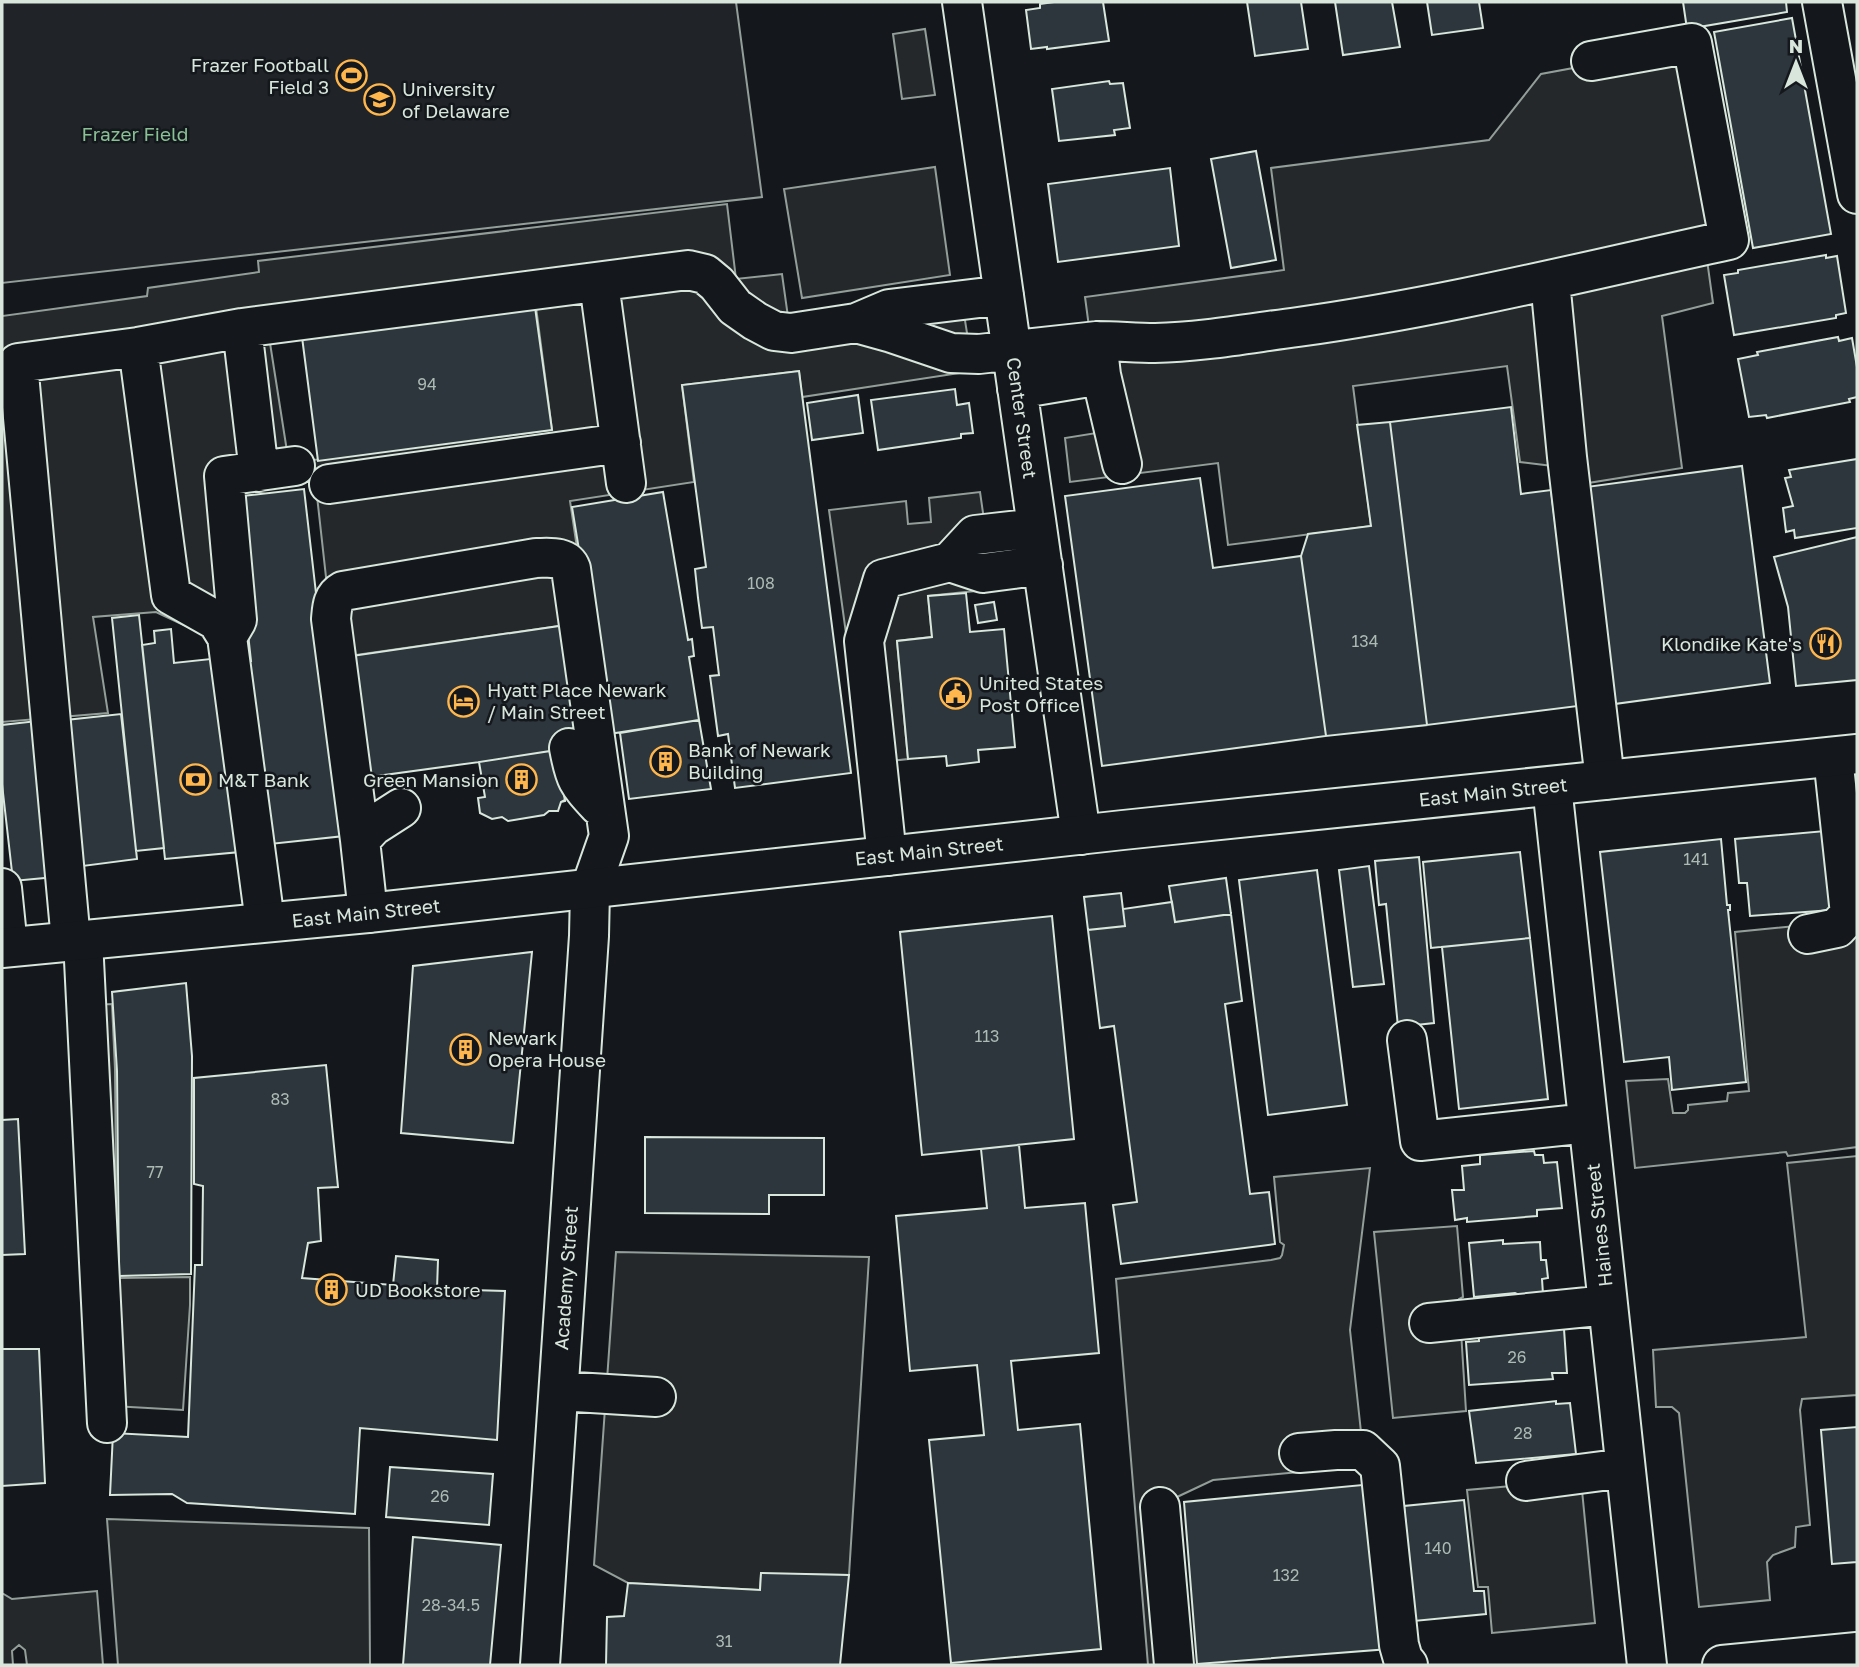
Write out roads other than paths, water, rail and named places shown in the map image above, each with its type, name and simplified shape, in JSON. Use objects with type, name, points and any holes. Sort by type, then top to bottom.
[{"type":"street","name":"Center Street","points":[[962,2],[1081,835]]},
{"type":"street","points":[[1822,2],[1851,125],[1857,194]]},
{"type":"street","points":[[1017,388],[1099,358],[1157,343],[1250,333],[1404,310],[1550,281],[1729,240],[1692,44],[1591,61]]},
{"type":"street","points":[[107,1423],[77,940],[18,363],[138,347],[242,328],[688,270],[705,274],[717,284],[735,307],[755,321],[774,331],[791,333],[856,323],[889,309],[1004,296]]},
{"type":"street","points":[[1550,281],[1567,457],[1605,780]]},
{"type":"street","points":[[599,283],[626,483]]},
{"type":"street","points":[[856,323],[951,353],[979,354],[1012,350],[1099,358]]},
{"type":"street","points":[[227,637],[237,620],[224,476],[277,469],[242,328]]},
{"type":"street","points":[[138,347],[171,595],[218,621],[227,637],[265,922]]},
{"type":"street","points":[[1099,358],[1122,464]]},
{"type":"street","points":[[330,484],[621,443]]},
{"type":"street","points":[[950,562],[975,535],[1037,527]]},
{"type":"street","name":"Academy Street","points":[[360,840],[331,619],[332,605],[337,594],[536,558],[564,560],[571,569],[610,836],[590,890],[589,950],[540,1665]]},
{"type":"street","points":[[887,856],[864,641],[883,579],[950,562],[984,573],[1042,565]]},
{"type":"street","points":[[569,748],[574,774],[579,783],[607,816]]},
{"type":"street","points":[[1808,934],[1837,928],[1850,915],[1845,756]]},
{"type":"street","name":"East Main Street","points":[[5,947],[590,890],[656,880],[1845,756]]},
{"type":"street","name":"Haines Street","points":[[1552,786],[1647,1665]]},
{"type":"street","points":[[368,913],[360,840],[373,826],[401,808]]},
{"type":"street","points":[[2,888],[5,947]]},
{"type":"street","points":[[1407,1040],[1420,1141],[1588,1123]]},
{"type":"street","points":[[1429,1323],[1608,1305]]},
{"type":"street","points":[[559,1391],[656,1396]]},
{"type":"street","points":[[1299,1453],[1363,1450],[1380,1466],[1399,1644],[1403,1659],[1408,1665]]},
{"type":"street","points":[[1526,1481],[1625,1468]]},
{"type":"street","points":[[1160,1507],[1174,1665]]},
{"type":"street","points":[[1722,1665],[1857,1652]]},
{"type":"place","name":"Frazer Football Field 3","points":[[352,76]]},
{"type":"place","name":"University of Delaware","points":[[379,100]]},
{"type":"place","name":"Klondike Kate's","points":[[1825,644]]},
{"type":"place","name":"United States Post Office","points":[[956,694]]},
{"type":"place","name":"Hyatt Place Newark / Main Street","points":[[464,701]]},
{"type":"place","name":"Bank of Newark Building","points":[[665,761]]},
{"type":"place","name":"M&T Bank","points":[[195,780]]},
{"type":"place","name":"Green Mansion","points":[[522,780]]},
{"type":"place","name":"Newark Opera House","points":[[465,1049]]},
{"type":"place","name":"UD Bookstore","points":[[332,1290]]},
{"type":"park label","name":"Frazer Field","points":[[135,134]]}]
